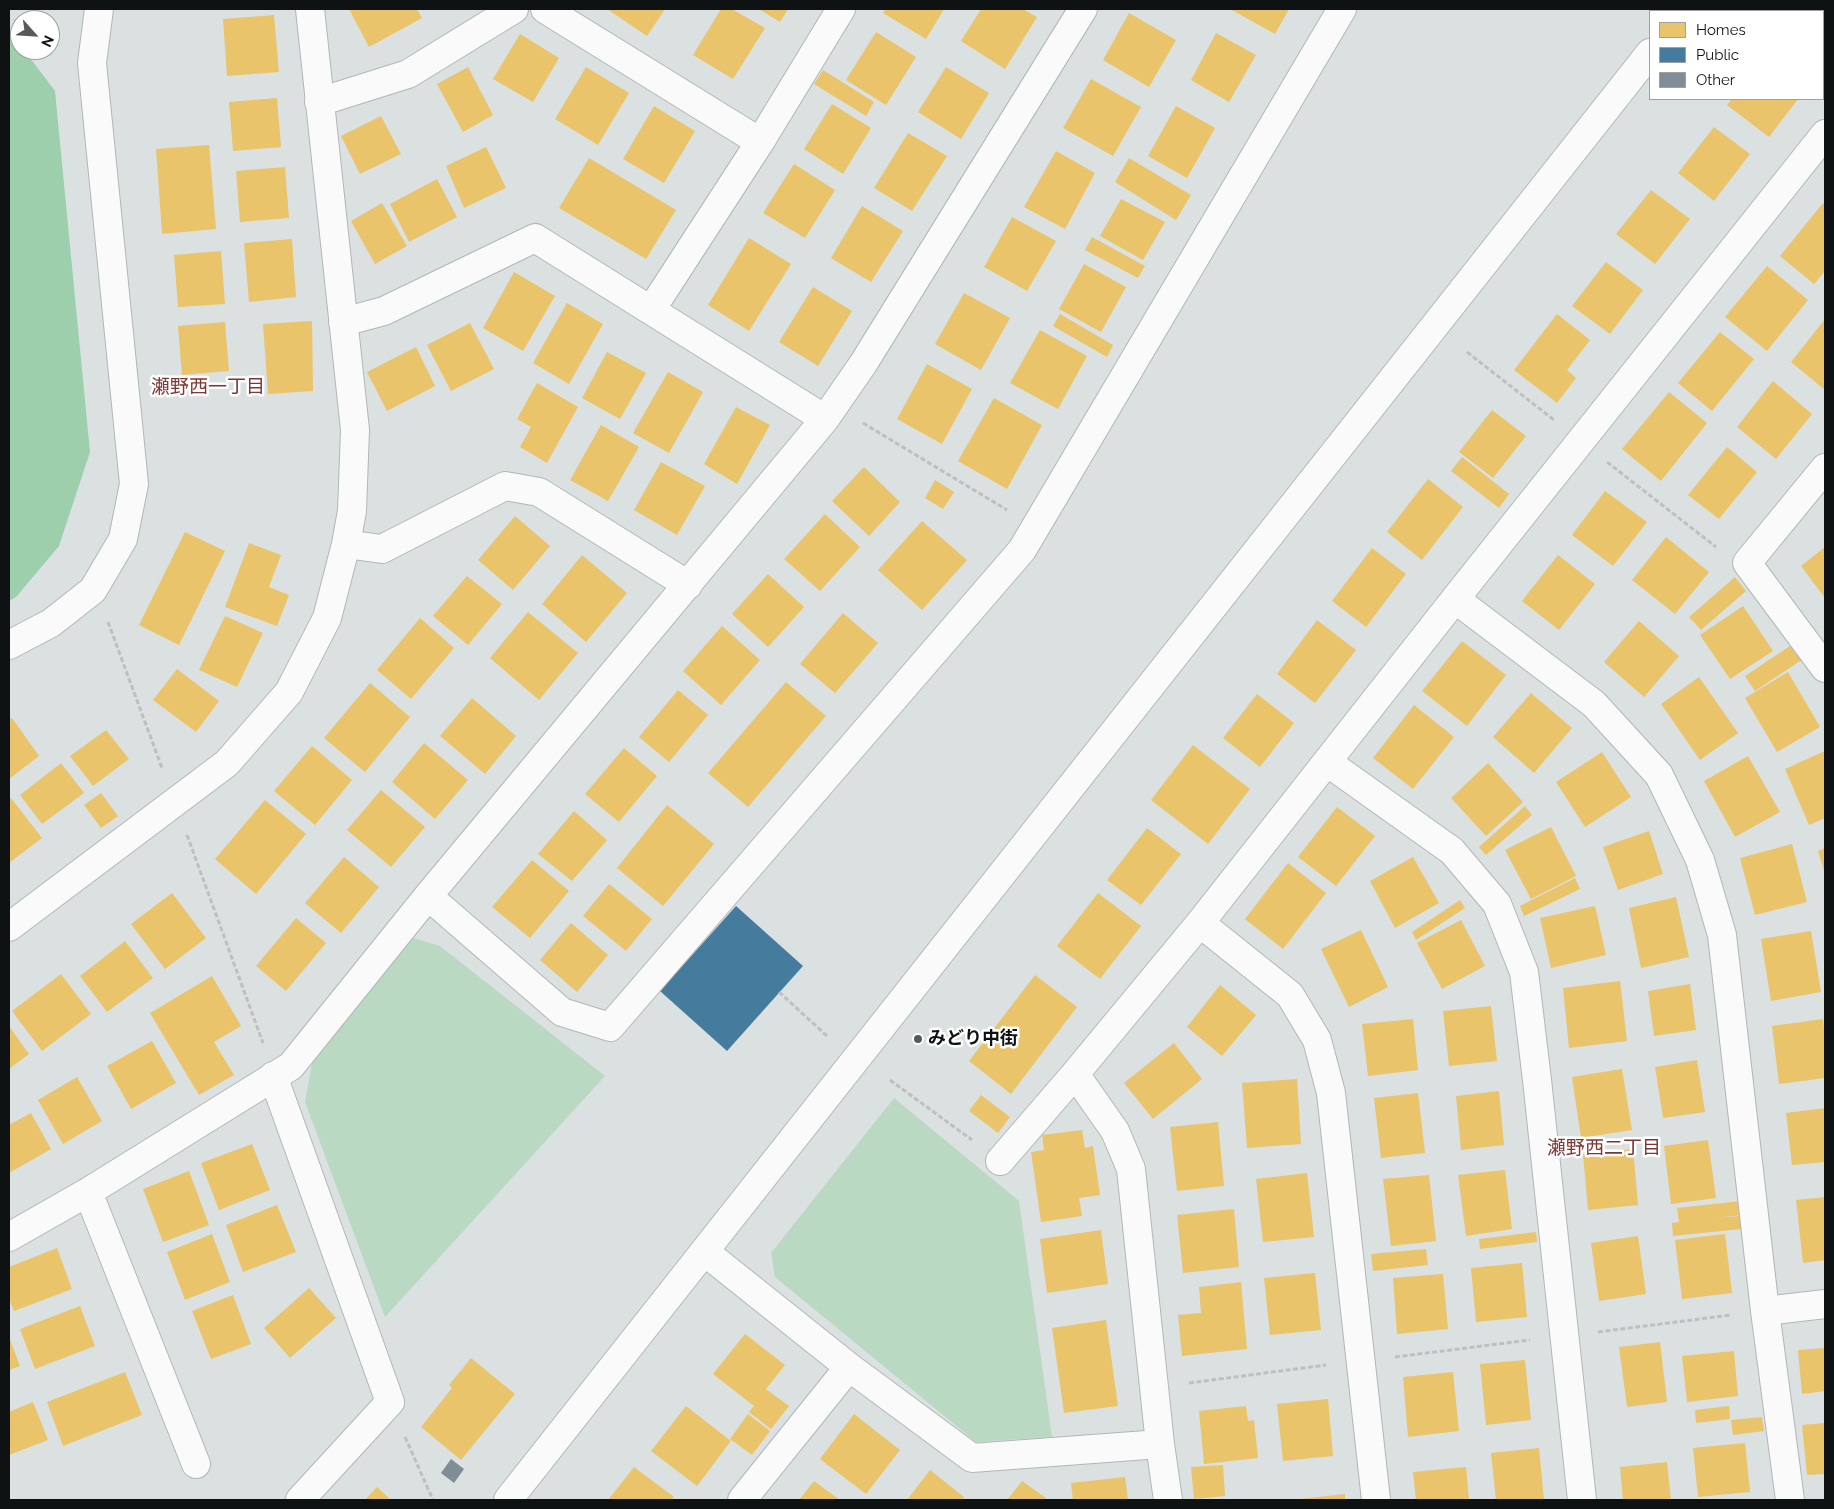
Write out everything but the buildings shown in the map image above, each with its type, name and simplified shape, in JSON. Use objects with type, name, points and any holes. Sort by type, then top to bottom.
[{"type":"street","points":[[9,645],[51,623],[93,590],[123,539],[134,484],[92,63],[99,9]]},
{"type":"street","points":[[9,927],[227,763],[289,692],[327,618],[346,544],[352,511],[355,430],[310,9]]},
{"type":"street","points":[[319,102],[408,74],[514,9]]},
{"type":"street","points":[[546,9],[760,142]]},
{"type":"street","points":[[650,310],[760,142],[841,9]]},
{"type":"street","points":[[9,1237],[88,1192],[291,1066],[428,896],[830,413],[868,356],[1083,9]]},
{"type":"street","points":[[428,896],[562,1012],[610,1027],[1016,557],[1342,9]]},
{"type":"street","points":[[508,1500],[1649,54]]},
{"type":"street","points":[[1000,1161],[1200,923],[1825,134]]},
{"type":"street","points":[[343,322],[384,312],[536,238],[650,310],[830,413]]},
{"type":"street","points":[[1825,468],[1747,564],[1825,668]]},
{"type":"street","points":[[346,544],[382,549],[505,486],[539,492],[688,585]]},
{"type":"street","points":[[1455,599],[1594,704],[1659,775],[1700,860],[1722,935],[1765,1311],[1790,1500]]},
{"type":"street","points":[[1327,762],[1452,851],[1497,904],[1524,972],[1582,1500]]},
{"type":"street","points":[[1200,923],[1290,996],[1317,1040],[1331,1093],[1376,1500]]},
{"type":"street","points":[[1075,1074],[1115,1130],[1131,1169],[1153,1387],[1168,1500]]},
{"type":"street","points":[[273,1076],[390,1402],[300,1500]]},
{"type":"street","points":[[88,1192],[196,1464]]},
{"type":"street","points":[[704,1252],[849,1367],[972,1458],[1160,1444]]},
{"type":"street","points":[[1765,1311],[1825,1304]]},
{"type":"street","points":[[742,1500],[849,1367]]},
{"type":"path","points":[[1467,352],[1558,424]]},
{"type":"path","points":[[830,413],[1035,527]]},
{"type":"path","points":[[1601,457],[1729,558],[1747,564]]},
{"type":"path","points":[[779,992],[827,1036]]},
{"type":"path","points":[[890,1080],[1000,1161]]},
{"type":"path","points":[[1153,1387],[1765,1311]]},
{"type":"path","points":[[390,1402],[433,1500]]},
{"type":"green space","points":[[9,29],[10,60],[32,60],[55,91],[90,452],[59,546],[16,597],[9,601]]},
{"type":"green space","points":[[413,938],[440,946],[605,1076],[385,1317],[305,1102],[313,1058]]},
{"type":"green space","points":[[894,1098],[1019,1201],[1052,1437],[976,1442],[775,1277],[771,1253]]},
{"type":"place","name":"みどり中街","points":[[918,1039]]},
{"type":"district","name":"瀬野西一丁目","points":[[208,387]]},
{"type":"district","name":"瀬野西二丁目","points":[[1604,1148]]}]
